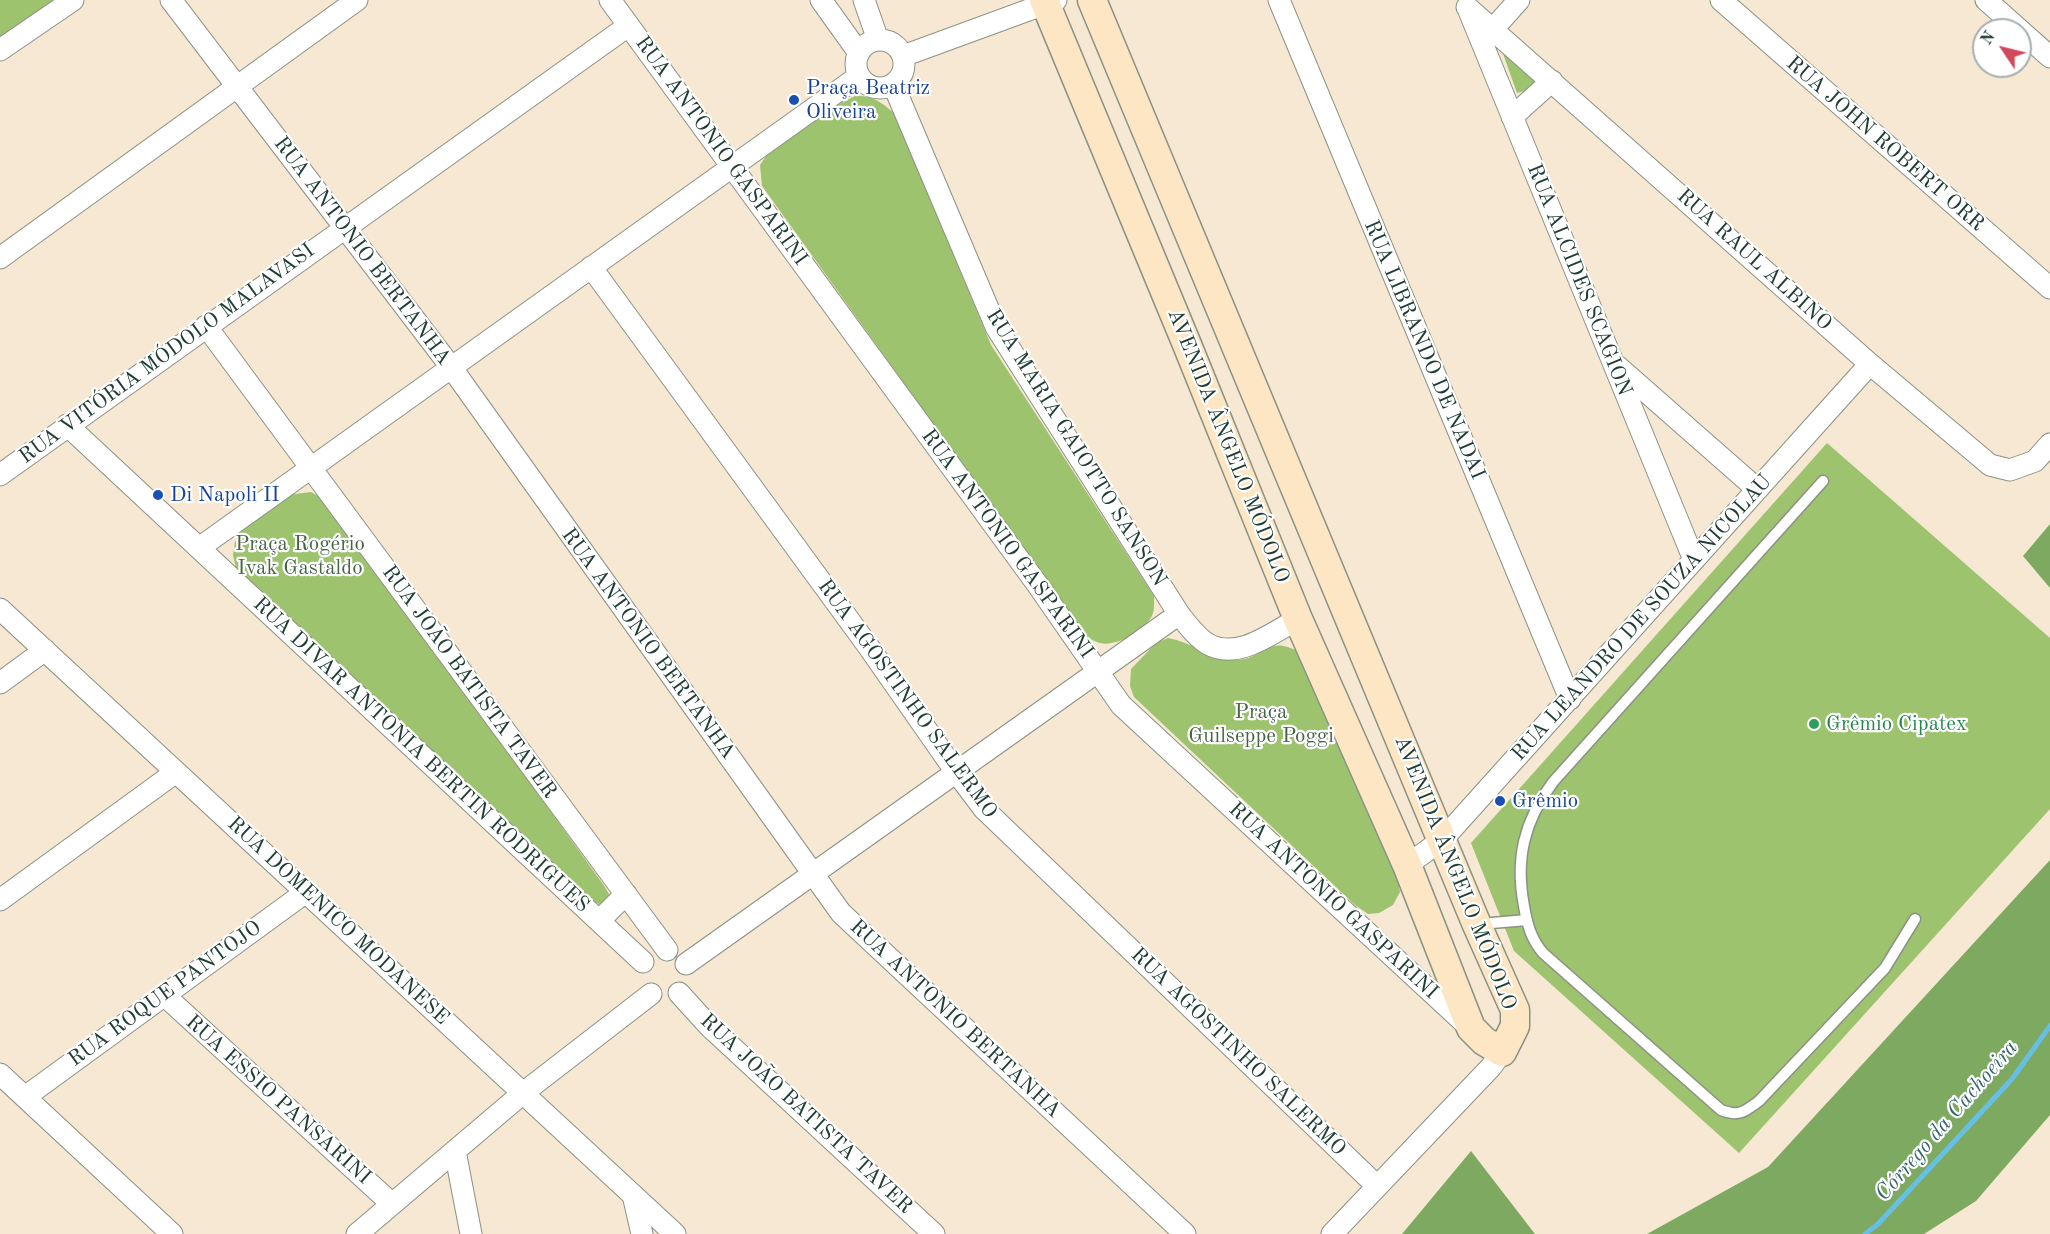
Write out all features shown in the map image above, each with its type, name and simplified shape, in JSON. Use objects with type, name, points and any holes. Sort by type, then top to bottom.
[{"type":"street","points":[[0,51],[73,0]]},
{"type":"street","name":"RUA ANTONIO BERTANHA","points":[[171,0],[451,367],[841,913],[1185,1234]]},
{"type":"street","points":[[0,258],[357,0]]},
{"type":"street","name":"RUA ANTONIO GASPARINI","points":[[610,0],[733,166],[1121,705],[1471,1028]]},
{"type":"street","points":[[821,0],[859,53]]},
{"type":"street","points":[[864,0],[878,40]]},
{"type":"street","name":"AVENIDA ÂNGELO MÓDOLO","points":[[1048,1],[1298,619],[1407,866],[1471,1028],[1484,1041],[1502,1052],[1515,1026],[1515,1010],[1477,925],[1092,0]]},
{"type":"street","name":"RUA LIBRANDO DE NADAI","points":[[1279,0],[1570,699]]},
{"type":"street","points":[[1493,29],[1519,0]]},
{"type":"street","name":"RUA JOHN ROBERT ORR","points":[[1721,0],[2050,288]]},
{"type":"street","points":[[1986,0],[2050,57]]},
{"type":"street","points":[[903,56],[1048,1]]},
{"type":"street","name":"RUA RAUL ALBINO","points":[[1466,4],[1870,364],[1990,465],[2010,470],[2035,461],[2050,444]]},
{"type":"street","name":"RUA ALCIDES SCAGION","points":[[1466,4],[1694,560]]},
{"type":"street","name":"RUA VITÓRIA MÓDOLO MALAVASI","points":[[0,474],[628,26]]},
{"type":"street","points":[[878,40],[893,44],[903,56],[902,72],[893,84],[878,88],[870,86],[859,76],[857,60],[859,53],[871,42],[878,40]]},
{"type":"street","points":[[199,548],[859,76]]},
{"type":"street","points":[[1512,117],[1552,81]]},
{"type":"street","name":"RUA MARIA GAIOTTO SANSON","points":[[893,84],[996,327],[1179,614],[1208,645],[1226,649],[1245,647],[1298,619]]},
{"type":"street","name":"RUA AGOSTINHO SALERMO","points":[[591,267],[984,809],[1377,1186]]},
{"type":"street","name":"RUA JOÃO BATISTA TAVER","points":[[206,326],[667,950]]},
{"type":"street","points":[[1612,362],[1757,489]]},
{"type":"street","name":"RUA LEANDRO DE SOUZA NICOLAU","points":[[1407,866],[1443,840],[1870,364]]},
{"type":"street","name":"RUA DIVAR ANTONIA BERTIN RODRIGUES","points":[[68,425],[643,962]]},
{"type":"street","name":"RUA DOMENICO MODANESE","points":[[0,609],[675,1234]]},
{"type":"street","points":[[686,964],[1179,614]]},
{"type":"street","points":[[0,683],[45,650]]},
{"type":"street","points":[[0,900],[176,772]]},
{"type":"street","name":"RUA ROQUE PANTOJO","points":[[25,1097],[306,892]]},
{"type":"street","points":[[599,921],[626,894]]},
{"type":"street","points":[[667,950],[681,957],[686,964],[688,979],[679,993],[665,998],[651,994],[641,983],[640,969],[643,962],[653,952],[667,950]]},
{"type":"street","name":"RUA JOÃO BATISTA TAVER","points":[[679,993],[709,1026],[934,1234]]},
{"type":"street","points":[[357,1234],[523,1093],[651,994]]},
{"type":"street","name":"RUA ESSIO PANSARINI","points":[[164,995],[392,1204]]},
{"type":"street","points":[[1332,1234],[1485,1074],[1502,1052]]},
{"type":"street","points":[[0,1074],[172,1234]]},
{"type":"street","points":[[454,1151],[471,1234]]},
{"type":"street","points":[[633,1195],[642,1234]]},
{"type":"lane","points":[[1823,481],[1553,782],[1539,801],[1524,840],[1520,888],[1532,938],[1543,953],[1721,1110],[1733,1114],[1744,1112],[1759,1101],[1884,968],[1915,919]]},
{"type":"lane","points":[[1477,925],[1527,920]]},
{"type":"green space","points":[[0,0],[54,0],[0,39]]},
{"type":"green space","points":[[1501,48],[1540,79],[1530,90],[1517,93]]},
{"type":"green space","points":[[855,96],[876,100],[894,113],[991,345],[1154,596],[1152,617],[1141,629],[1120,641],[1100,643],[1091,639],[1081,629],[762,186],[760,165],[768,153],[839,104]]},
{"type":"green space","name":"Grêmio Cipatex","points":[[1827,443],[2050,638],[2050,809],[1739,1153],[1514,951],[1471,843]]},
{"type":"green space","name":"Praça Rogério Ivak Gastaldo","points":[[311,492],[322,498],[332,508],[605,887],[610,896],[601,905],[567,878],[236,569],[233,555],[235,542],[240,532],[288,495]]},
{"type":"green space","points":[[2050,524],[2050,588],[2023,556]]},
{"type":"green space","name":"Praça Guilseppe Poggi","points":[[1168,638],[1226,659],[1245,659],[1272,646],[1289,648],[1301,653],[1397,873],[1400,892],[1393,905],[1379,913],[1368,914],[1355,905],[1134,697],[1130,686],[1131,669],[1156,643]]},
{"type":"green space","points":[[2050,860],[2050,1115],[1976,1201],[1924,1234],[1647,1234],[1768,1167]]},
{"type":"green space","points":[[1471,1151],[1535,1234],[1402,1234]]},
{"type":"waterway","name":"Córrego da Cachoeira","points":[[1865,1234],[1878,1224],[2012,1079],[2050,1026]]},
{"type":"place","name":"Praça Beatriz Oliveira","points":[[794,100]]},
{"type":"place","name":"Di Napoli II","points":[[158,495]]},
{"type":"place","name":"Grêmio Cipatex","points":[[1814,724]]},
{"type":"place","name":"Grêmio","points":[[1500,801]]}]
